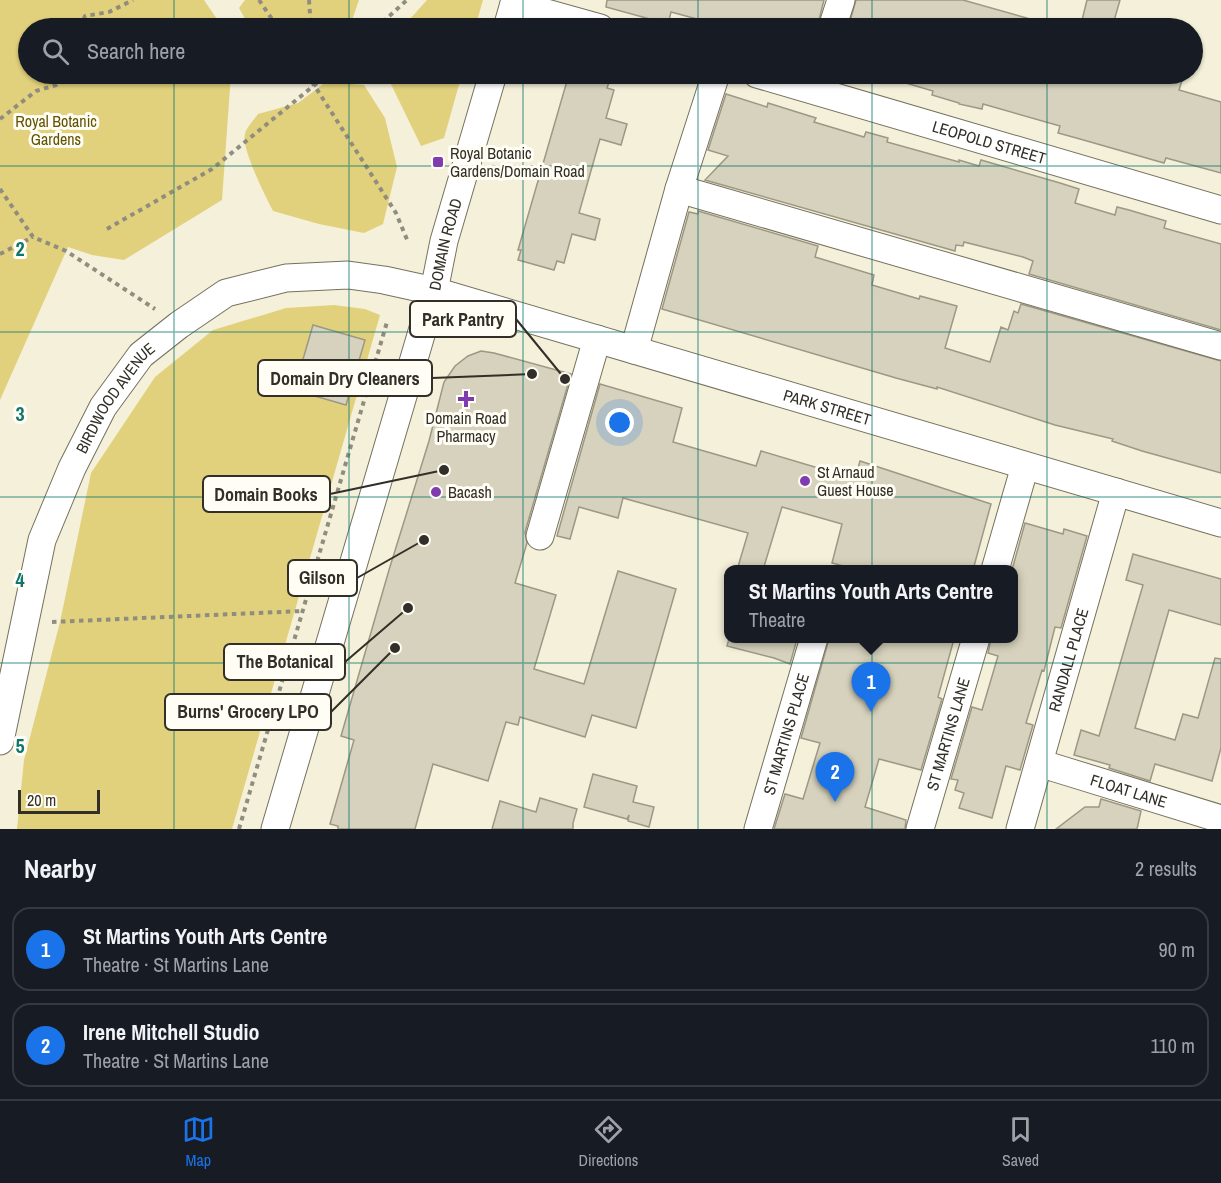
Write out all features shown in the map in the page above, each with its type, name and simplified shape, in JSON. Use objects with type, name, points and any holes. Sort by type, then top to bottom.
[{"type":"street","points":[[835,18],[841,0]]},
{"type":"street","points":[[512,11],[548,18]]},
{"type":"street","name":"DOMAIN ROAD","points":[[275,829],[434,291],[444,241],[490,84]]},
{"type":"street","points":[[634,350],[679,189],[713,84]]},
{"type":"street","name":"LEOPOLD STREET","points":[[823,84],[1221,210]]},
{"type":"street","points":[[679,189],[1221,346]]},
{"type":"street","name":"BIRDWOOD AVENUE","points":[[0,741],[42,540],[72,468],[103,407],[141,355],[179,325],[226,293],[286,278],[348,275],[434,291]]},
{"type":"street","name":"PARK STREET","points":[[434,291],[1221,523]]},
{"type":"street","points":[[540,536],[597,339]]},
{"type":"street","points":[[996,565],[1025,466]]},
{"type":"street","name":"RANDALL PLACE","points":[[1020,829],[1116,492]]},
{"type":"street","name":"ST MARTINS PLACE","points":[[758,829],[813,643]]},
{"type":"street","name":"ST MARTINS LANE","points":[[920,829],[975,643]]},
{"type":"street","name":"FLOAT LANE","points":[[1039,763],[1221,819]]},
{"type":"path","points":[[84,18],[109,12],[133,0]]},
{"type":"path","points":[[259,0],[271,18]]},
{"type":"path","points":[[309,0],[310,18]]},
{"type":"path","points":[[387,18],[407,0]]},
{"type":"path","points":[[0,118],[36,91],[57,84]]},
{"type":"path","points":[[107,229],[212,169],[315,86],[396,213],[408,242]]},
{"type":"path","points":[[0,189],[33,237],[66,251],[179,325]]},
{"type":"path","points":[[0,254],[33,237]]},
{"type":"path","points":[[239,829],[387,322]]},
{"type":"path","points":[[23,624],[303,611]]},
{"type":"green space","name":"Royal Botanic Gardens","points":[[0,0],[204,0],[216,18],[18,18],[18,84],[230,84],[222,200],[124,260],[92,255],[68,247],[0,400]]},
{"type":"green space","points":[[245,0],[359,0],[353,18],[244,18],[239,8]]},
{"type":"green space","points":[[427,0],[483,0],[478,18],[411,18]]},
{"type":"green space","points":[[323,84],[364,85],[385,118],[397,167],[383,224],[364,233],[319,224],[273,211],[255,173],[247,150],[245,134],[258,114],[298,103]]},
{"type":"green space","points":[[391,84],[459,84],[444,138],[421,146]]},
{"type":"green space","points":[[334,305],[365,309],[380,315],[232,829],[17,829],[24,760],[60,622],[91,473],[155,377],[213,330],[286,308]]},
{"type":"building","points":[[607,0],[824,0],[820,18],[693,18],[671,12],[670,18],[646,18],[606,7]]},
{"type":"building","points":[[856,0],[963,0],[1027,18],[851,18]]},
{"type":"building","points":[[1087,0],[1120,0],[1115,18],[1082,18]]},
{"type":"building","points":[[566,84],[608,84],[607,88],[614,90],[606,118],[627,124],[621,145],[600,139],[579,213],[600,219],[595,240],[572,234],[564,263],[557,261],[554,270],[518,260],[521,250],[518,250]]},
{"type":"building","points":[[909,84],[1181,84],[1179,90],[1221,102],[1221,173],[1166,158],[1164,163],[1058,133],[1060,126],[983,104],[982,109],[959,104],[932,95],[933,91]]},
{"type":"building","points":[[726,94],[767,107],[768,103],[816,118],[814,122],[864,137],[866,132],[888,138],[887,142],[959,162],[959,160],[979,166],[981,160],[1060,183],[1079,189],[1075,203],[1115,215],[1117,207],[1129,210],[1166,221],[1164,228],[1221,244],[1221,330],[1029,274],[1033,261],[1023,257],[964,242],[963,246],[956,245],[955,251],[705,180],[728,156],[708,150]]},
{"type":"building","points":[[698,211],[818,246],[815,257],[874,275],[872,285],[919,299],[920,296],[957,306],[945,348],[990,362],[1001,327],[1008,330],[1014,311],[1018,313],[1021,304],[1221,361],[1221,473],[1142,451],[1112,441],[1113,439],[1055,425],[937,387],[937,389],[896,378],[662,309],[689,212],[698,214]]},
{"type":"building","points":[[313,325],[365,340],[346,405],[294,390]]},
{"type":"building","points":[[481,351],[571,374],[525,532],[527,543],[515,583],[556,595],[534,669],[584,684],[618,571],[676,589],[636,728],[592,715],[585,737],[520,717],[518,725],[506,722],[488,781],[433,764],[415,829],[338,829],[338,826],[330,824],[354,740],[341,736],[429,441],[444,382],[455,366],[468,356]]},
{"type":"building","points":[[600,384],[682,408],[673,442],[756,466],[761,451],[855,479],[860,461],[991,504],[974,565],[839,565],[832,563],[842,524],[782,507],[765,565],[738,565],[748,533],[623,498],[618,518],[579,507],[570,539],[557,536]]},
{"type":"building","points":[[1025,523],[1063,534],[1064,529],[1087,536],[1061,628],[1055,627],[1044,671],[1042,670],[1026,723],[1033,725],[1020,770],[1006,766],[992,818],[959,808],[964,793],[955,790],[958,780],[951,779],[972,707],[982,710],[998,656],[988,653],[990,643],[1018,643],[1018,565],[1013,565]]},
{"type":"building","points":[[1133,554],[1221,579],[1221,625],[1169,610],[1135,728],[1175,740],[1183,714],[1198,718],[1215,658],[1221,659],[1221,748],[1212,781],[1155,764],[1150,781],[1109,768],[1110,765],[1074,755],[1081,730],[1099,736],[1143,585],[1126,580]]},
{"type":"building","points":[[728,643],[796,643],[790,664],[727,646]]},
{"type":"building","points":[[828,643],[953,643],[938,697],[942,699],[921,770],[879,759],[865,807],[906,820],[905,829],[774,829],[785,794],[803,799],[820,743],[801,738]]},
{"type":"building","points":[[593,774],[637,786],[633,802],[654,807],[649,827],[628,821],[629,815],[627,819],[584,807]]},
{"type":"building","points":[[540,798],[577,809],[573,829],[492,829],[500,801],[536,812]]},
{"type":"building","points":[[1101,799],[1141,811],[1137,829],[1056,829],[1085,807],[1099,807]]},
{"type":"place","name":"Royal Botanic Gardens/Domain Road","points":[[438,162]]},
{"type":"place","name":"Domain Dry Cleaners","points":[[532,374]]},
{"type":"place","name":"Park Pantry","points":[[565,379]]},
{"type":"place","name":"Domain Road Pharmacy","points":[[466,399]]},
{"type":"place","name":"Domain Books","points":[[444,470]]},
{"type":"place","name":"St Arnaud Guest House","points":[[805,481]]},
{"type":"place","name":"Bacash","points":[[436,492]]},
{"type":"place","name":"Gilson","points":[[424,540]]},
{"type":"place","name":"The Botanical","points":[[408,608]]},
{"type":"place","name":"Burns' Grocery LPO","points":[[395,648]]},
{"type":"place","name":"St Martins Youth Arts Centre","points":[[871,712]]},
{"type":"place","name":"Irene Mitchell Studio","points":[[835,802]]}]
